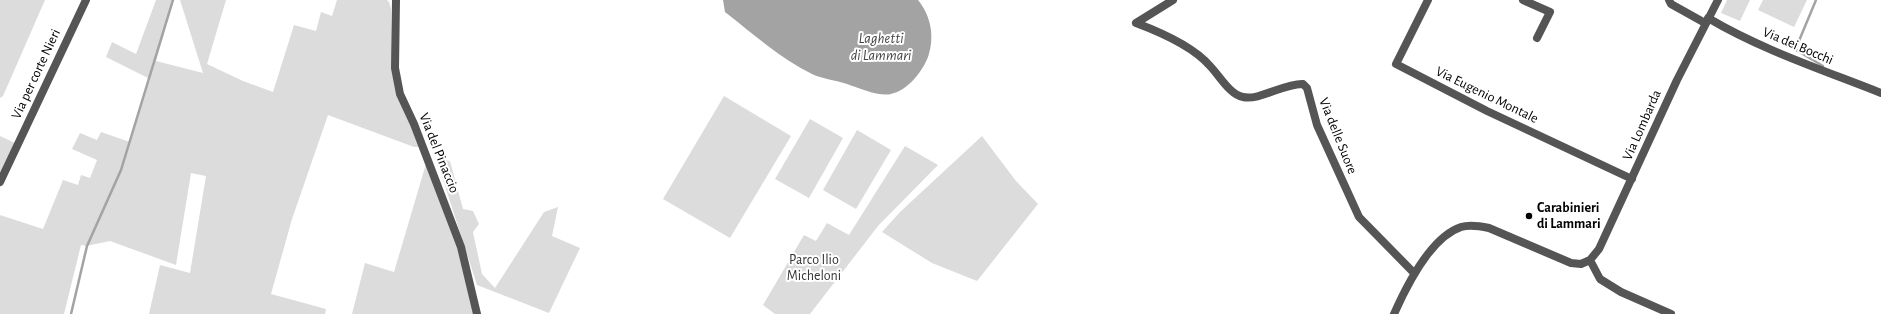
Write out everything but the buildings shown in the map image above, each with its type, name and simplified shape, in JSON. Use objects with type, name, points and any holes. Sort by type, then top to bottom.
[{"type":"street","name":"Via per corte Nieri","points":[[0,182],[86,0]]},
{"type":"street","name":"Via del Pinaccio","points":[[396,0],[395,68],[400,94],[414,124],[461,247],[476,314]]},
{"type":"street","name":"Via delle Suore","points":[[1174,0],[1136,23],[1169,36],[1207,61],[1235,94],[1244,98],[1274,91],[1294,84],[1303,84],[1307,88],[1317,125],[1359,217],[1414,273]]},
{"type":"street","name":"Via Eugenio Montale","points":[[1428,0],[1396,64],[1494,114],[1632,179]]},
{"type":"street","points":[[1523,0],[1550,12],[1537,38]]},
{"type":"street","name":"Via dei Bocchi","points":[[1669,0],[1676,7],[1707,21],[1787,56],[1881,93]]},
{"type":"street","name":"Via Lombarda","points":[[1590,260],[1599,249],[1677,80],[1718,0]]},
{"type":"street","points":[[1394,314],[1414,273],[1437,245],[1448,234],[1462,227],[1469,226],[1489,228],[1571,262],[1581,264],[1590,260],[1600,279],[1621,292],[1671,314]]},
{"type":"green space","points":[[0,0],[45,0],[3,96],[0,98]]},
{"type":"green space","points":[[156,0],[173,0],[173,3],[156,61],[203,73],[180,0],[226,0],[207,64],[243,81],[273,92],[294,25],[316,31],[321,12],[332,16],[337,0],[387,0],[389,2],[391,9],[392,63],[420,145],[418,147],[414,147],[328,115],[292,219],[271,294],[326,309],[325,314],[149,314],[160,265],[190,273],[206,176],[191,173],[176,265],[110,241],[86,246],[81,245],[64,314],[0,314],[0,215],[43,229],[63,180],[78,185],[81,175],[90,178],[97,160],[72,149],[80,133],[97,140],[101,132],[130,142],[150,79],[106,57],[112,42],[136,54]]},
{"type":"green space","points":[[1727,0],[1750,0],[1740,21],[1721,13]]},
{"type":"green space","points":[[1763,0],[1807,0],[1794,27],[1758,10]]},
{"type":"green space","points":[[724,96],[791,136],[730,238],[663,199]]},
{"type":"green space","points":[[810,119],[843,138],[809,198],[775,179]]},
{"type":"green space","points":[[857,130],[891,150],[856,209],[823,190]]},
{"type":"green space","points":[[0,136],[15,143],[0,176]]},
{"type":"green space","points":[[982,136],[1016,181],[1038,204],[977,281],[932,263],[882,232],[900,212]]},
{"type":"green space","name":"Parco Ilio Micheloni","points":[[905,146],[938,165],[878,226],[810,314],[775,314],[763,305],[804,235],[816,241],[827,223],[849,235]]},
{"type":"green space","points":[[428,157],[461,251],[474,314],[352,314],[365,263],[394,272]]},
{"type":"green space","points":[[436,158],[450,161],[463,209],[473,211],[479,224],[473,232],[482,274],[495,288],[544,212],[558,207],[552,236],[580,248],[549,313],[477,285]]},
{"type":"water","name":"Laghetti di Lammari","points":[[723,0],[918,0],[929,20],[931,42],[928,57],[914,80],[903,89],[886,95],[863,90],[816,76],[789,61],[725,12]]},
{"type":"waterway","points":[[71,314],[87,246],[121,170],[173,0]]},
{"type":"waterway","points":[[1816,0],[1796,50],[1823,66]]},
{"type":"place","name":"Carabinieri di Lammari","points":[[1529,216]]}]
